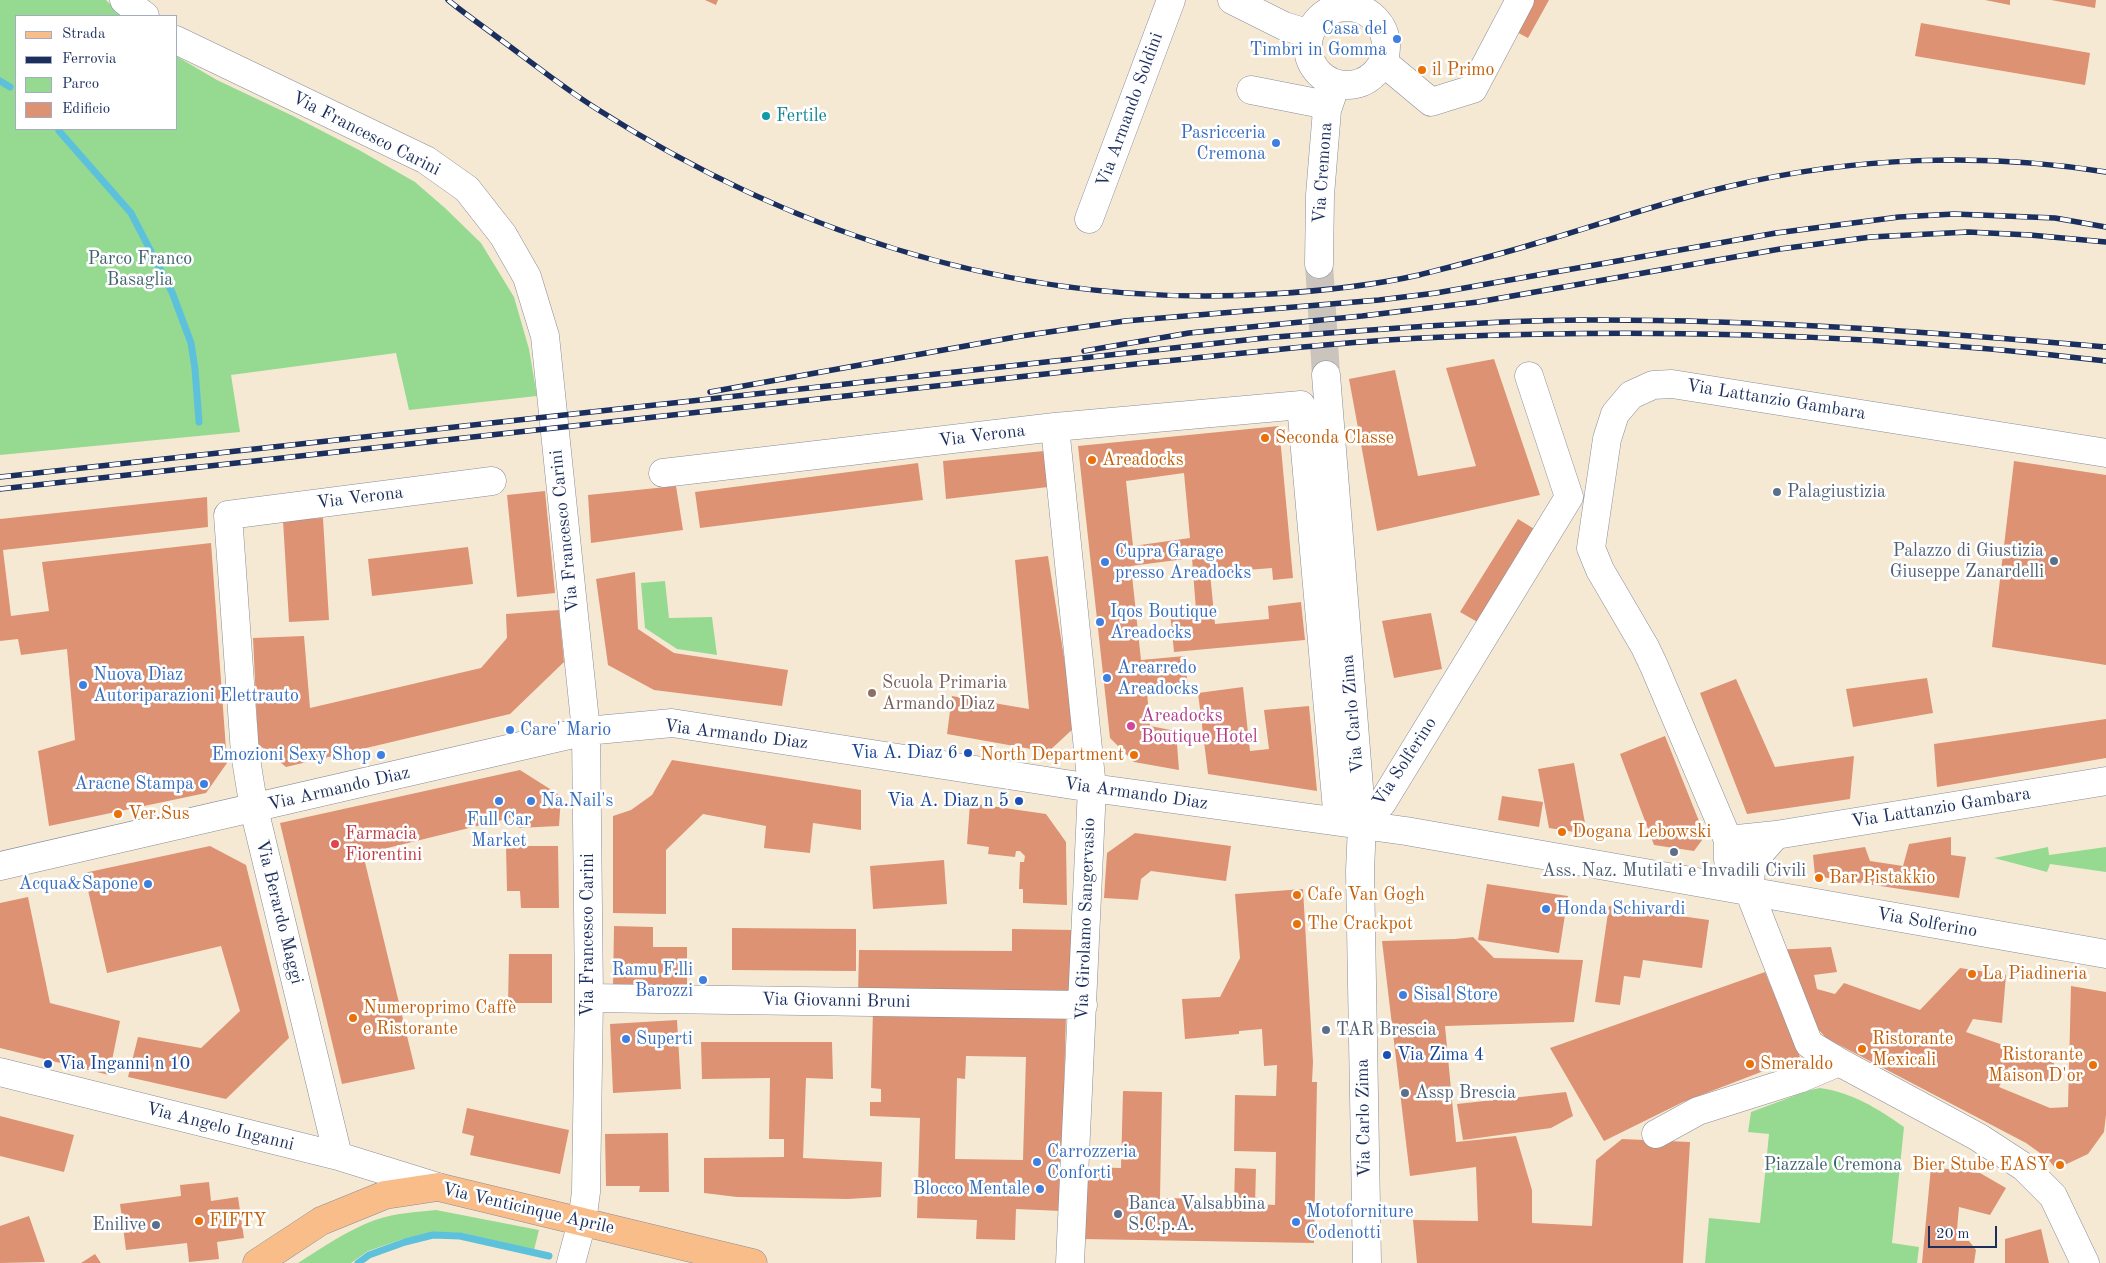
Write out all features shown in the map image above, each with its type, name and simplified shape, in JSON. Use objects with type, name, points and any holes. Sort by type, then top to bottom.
[{"type":"main road","name":"Via Venticinque Aprile","points":[[257,1263],[321,1221],[385,1195],[438,1187],[752,1263]]},
{"type":"street","points":[[124,0],[144,15]]},
{"type":"street","name":"Via Armando Soldini","points":[[1089,220],[1171,0]]},
{"type":"street","points":[[1232,0],[1284,26],[1310,34]]},
{"type":"street","points":[[1383,62],[1431,102],[1473,89],[1520,0]]},
{"type":"street","points":[[1336,4],[1362,10],[1372,16],[1380,26],[1385,37],[1386,50],[1383,62],[1375,73],[1364,82],[1350,85],[1336,84],[1325,78],[1313,64],[1308,46],[1310,34],[1320,18],[1336,4]]},
{"type":"street","name":"Via Francesco Carini","points":[[178,41],[426,160],[467,189],[503,235],[527,277],[545,336],[586,731],[589,998],[586,1192],[582,1222],[571,1263]]},
{"type":"street","name":"Via Cremona","points":[[1319,264],[1320,195],[1327,110],[1336,84]]},
{"type":"street","points":[[1250,90],[1317,103],[1327,110]]},
{"type":"street","name":"Via Carlo Zima","points":[[1326,375],[1350,823]]},
{"type":"street","name":"Via Solferino","points":[[1350,823],[1382,803],[1569,497],[1529,376]]},
{"type":"street","name":"Via Lattanzio Gambara","points":[[2106,452],[1672,384],[1653,385],[1631,395],[1615,414],[1607,439],[1590,548],[1600,570],[1645,647],[1728,840],[1776,836],[2106,781]]},
{"type":"street","name":"Via Carlo Zima","points":[[1301,405],[1350,823],[1360,871],[1367,1263]]},
{"type":"street","name":"Via Verona","points":[[663,473],[1055,427],[1301,405]]},
{"type":"street","name":"Via Girolamo Sangervasio","points":[[1055,427],[1092,788],[1070,1263]]},
{"type":"street","name":"Via Verona","points":[[228,515],[492,481]]},
{"type":"street","name":"Via Berardo Maggi","points":[[228,515],[245,753],[254,809],[338,1156]]},
{"type":"street","name":"Via Armando Diaz","points":[[0,866],[586,731],[672,723],[1092,788],[1350,823]]},
{"type":"street","name":"Via Solferino","points":[[1350,823],[1406,831],[2106,954]]},
{"type":"street","points":[[1749,891],[1752,862],[1776,836]]},
{"type":"street","points":[[1728,840],[1728,860],[1749,891],[1809,1044],[1978,1137],[2024,1166],[2052,1196],[2086,1263]]},
{"type":"street","name":"Via Giovanni Bruni","points":[[589,998],[1083,1005]]},
{"type":"street","points":[[1656,1134],[1698,1111],[1799,1079],[1839,1062]]},
{"type":"street","name":"Via Angelo Inganni","points":[[0,1072],[338,1156],[438,1187]]},
{"type":"green space","name":"Parco Franco Basaglia","points":[[0,0],[106,0],[121,15],[15,15],[15,130],[178,130],[178,57],[217,80],[359,150],[415,182],[481,243],[514,297],[529,349],[537,396],[409,410],[396,353],[231,375],[240,432],[0,455]]},
{"type":"green space","points":[[665,581],[669,618],[712,617],[717,655],[677,649],[645,628],[641,583]]},
{"type":"green space","points":[[2048,847],[2049,855],[2106,847],[2106,872],[2050,864],[2047,872],[1994,858]]},
{"type":"green space","name":"Piazzale Cremona","points":[[1820,1088],[1832,1090],[1864,1102],[1904,1127],[1892,1243],[1919,1247],[1917,1263],[1705,1263],[1709,1218],[1760,1223],[1769,1134],[1748,1132],[1751,1112]]},
{"type":"green space","points":[[436,1210],[539,1230],[534,1250],[462,1233],[433,1232],[403,1239],[368,1251],[351,1263],[298,1263],[345,1234],[375,1220],[398,1214]]},
{"type":"building","points":[[705,0],[718,0],[716,5]]},
{"type":"building","points":[[1525,0],[1549,0],[1528,38],[1509,28]]},
{"type":"building","points":[[1985,0],[2010,0],[2010,5]]},
{"type":"building","points":[[2051,0],[2096,0],[2095,8]]},
{"type":"building","points":[[1921,23],[2090,53],[2085,85],[1915,56]]},
{"type":"building","points":[[1494,359],[1540,495],[1377,531],[1349,379],[1395,370],[1418,476],[1476,466],[1446,368]]},
{"type":"building","points":[[1279,426],[1293,578],[1273,580],[1272,568],[1210,573],[1215,624],[1269,619],[1268,606],[1301,602],[1305,640],[1174,652],[1170,612],[1196,610],[1192,558],[1131,566],[1141,660],[1185,656],[1188,689],[1147,692],[1150,726],[1176,731],[1179,770],[1134,762],[1110,738],[1078,446]],"holes":[[[1184,473],[1190,538],[1133,546],[1126,481]]]},
{"type":"building","points":[[1044,451],[1048,487],[946,499],[943,461]]},
{"type":"building","name":"Palazzo di Giustizia Giuseppe Zanardelli","points":[[2014,461],[2106,475],[2106,665],[1992,647]]},
{"type":"building","points":[[918,463],[923,500],[700,528],[695,492]]},
{"type":"building","points":[[676,486],[683,530],[591,543],[588,495]]},
{"type":"building","points":[[545,491],[555,593],[517,597],[507,495]]},
{"type":"building","points":[[207,497],[208,527],[3,550],[11,616],[49,611],[42,562],[211,543],[227,763],[206,793],[49,826],[38,751],[75,740],[67,649],[21,655],[18,639],[0,641],[0,519]]},
{"type":"building","points":[[323,518],[329,620],[289,622],[283,520]]},
{"type":"building","points":[[1518,519],[1536,530],[1481,624],[1460,612]]},
{"type":"building","points":[[468,547],[473,584],[372,596],[368,559]]},
{"type":"building","points":[[1048,556],[1075,727],[1048,752],[947,734],[952,696],[1029,709],[1015,560]]},
{"type":"building","points":[[635,572],[638,629],[674,653],[788,670],[782,706],[654,690],[608,665],[596,579]]},
{"type":"building","points":[[559,610],[564,662],[510,714],[286,767],[258,744],[253,638],[304,636],[310,708],[481,668],[507,638],[506,614]]},
{"type":"building","points":[[1431,613],[1442,669],[1394,678],[1382,621]]},
{"type":"building","points":[[1927,678],[1933,713],[1853,727],[1846,689]]},
{"type":"building","points":[[1736,679],[1775,767],[1854,756],[1850,799],[1747,814],[1700,693]]},
{"type":"building","points":[[1243,687],[1250,751],[1269,749],[1264,710],[1309,706],[1317,791],[1208,774],[1198,693]]},
{"type":"building","points":[[2106,719],[2106,758],[1937,787],[1934,744]]},
{"type":"building","points":[[1665,736],[1705,836],[1694,851],[1654,845],[1620,754]]},
{"type":"building","points":[[672,760],[861,790],[861,830],[813,823],[810,853],[764,848],[766,826],[703,814],[666,850],[666,914],[613,913],[613,816],[631,810],[652,795]]},
{"type":"building","points":[[1574,763],[1587,834],[1549,828],[1538,769]]},
{"type":"building","points":[[520,770],[561,796],[559,826],[518,828],[514,817],[363,854],[415,1069],[342,1084],[280,823]]},
{"type":"building","points":[[1502,796],[1543,802],[1539,827],[1498,820]]},
{"type":"building","points":[[970,803],[1046,814],[1066,842],[1067,905],[1023,903],[1023,889],[1019,889],[1020,862],[1024,862],[1025,856],[1020,851],[1016,851],[1015,857],[988,854],[989,847],[967,844]]},
{"type":"building","points":[[1135,833],[1231,846],[1226,881],[1151,871],[1141,879],[1138,900],[1104,898],[1107,853]]},
{"type":"building","points":[[1951,837],[1951,855],[1966,857],[1959,898],[1815,876],[1813,855],[1865,847],[1870,861],[1903,866],[1909,844]]},
{"type":"building","points":[[210,846],[246,865],[289,1038],[226,1099],[128,1077],[138,1037],[201,1048],[240,1011],[221,946],[107,973],[84,873]]},
{"type":"building","points":[[506,846],[558,846],[559,908],[521,908],[520,891],[507,891]]},
{"type":"building","points":[[944,860],[947,904],[873,909],[870,866]]},
{"type":"building","points":[[1487,884],[1568,896],[1559,953],[1478,940]]},
{"type":"building","points":[[1303,889],[1313,1062],[1312,1082],[1317,1082],[1314,1243],[1082,1239],[1084,1167],[1121,1168],[1123,1091],[1162,1092],[1160,1198],[1217,1199],[1217,1204],[1234,1204],[1235,1168],[1256,1169],[1255,1204],[1275,1205],[1276,1152],[1234,1151],[1235,1095],[1276,1096],[1277,1065],[1264,1066],[1262,1029],[1239,1031],[1239,1034],[1185,1039],[1182,999],[1220,997],[1240,958],[1235,894]]},
{"type":"building","points":[[28,897],[50,1003],[120,1021],[109,1075],[0,1048],[0,903]]},
{"type":"building","points":[[1609,906],[1709,920],[1702,968],[1643,960],[1640,978],[1624,976],[1620,1005],[1595,1002]]},
{"type":"building","points":[[614,926],[653,927],[653,947],[687,947],[687,987],[613,987]]},
{"type":"building","points":[[732,928],[856,929],[856,971],[732,970]]},
{"type":"building","points":[[1012,929],[1074,930],[1073,997],[858,994],[859,950],[1012,951]]},
{"type":"building","points":[[1473,937],[1494,958],[1583,960],[1574,1022],[1445,1026],[1456,1142],[1516,1136],[1532,1190],[1532,1223],[1592,1226],[1596,1160],[1622,1139],[1690,1142],[1683,1263],[1417,1263],[1413,1220],[1478,1221],[1476,1167],[1410,1176],[1382,941]]},
{"type":"building","points":[[1831,947],[1837,972],[1814,975],[1817,989],[1835,994],[1844,983],[1920,1010],[1960,968],[2006,975],[2002,1023],[1973,1019],[1966,1032],[2054,1063],[2055,1084],[2009,1067],[1999,1087],[2050,1108],[2068,1107],[2071,986],[2106,992],[2106,1115],[2104,1132],[2088,1154],[2056,1169],[2047,1158],[2026,1143],[1826,1038],[1800,1009],[1775,950]]},
{"type":"building","points":[[509,954],[552,954],[552,1003],[508,1003]]},
{"type":"building","points":[[1765,972],[1800,1057],[1683,1102],[1604,1141],[1550,1048]]},
{"type":"building","points":[[873,1010],[1066,1014],[1061,1211],[1016,1209],[1015,1240],[976,1239],[977,1220],[917,1218],[920,1118],[870,1116],[870,1102],[881,1102],[881,1089],[871,1088]],"holes":[[[966,1056],[1026,1057],[1023,1160],[955,1159],[957,1078],[965,1079]]]},
{"type":"building","points":[[677,1020],[681,1089],[613,1093],[610,1024]]},
{"type":"building","points":[[701,1042],[832,1042],[833,1079],[806,1078],[803,1158],[882,1162],[881,1197],[848,1199],[737,1197],[704,1193],[704,1158],[784,1157],[784,1139],[769,1139],[770,1078],[702,1079]]},
{"type":"building","points":[[1566,1092],[1573,1116],[1551,1128],[1463,1140],[1457,1104]]},
{"type":"building","points":[[467,1108],[569,1130],[560,1174],[470,1155],[474,1136],[462,1133]]},
{"type":"building","points":[[0,1116],[74,1135],[64,1172],[0,1156]]},
{"type":"building","points":[[668,1133],[669,1192],[639,1192],[640,1186],[606,1186],[605,1134]]},
{"type":"building","points":[[1931,1167],[1980,1173],[2006,1188],[1990,1215],[1959,1207],[1956,1241],[1969,1241],[1976,1250],[1974,1263],[1922,1263]]},
{"type":"building","points":[[209,1182],[211,1201],[238,1197],[244,1238],[217,1242],[219,1259],[189,1262],[187,1243],[126,1250],[120,1204],[181,1196],[180,1185]]},
{"type":"building","points":[[29,1216],[45,1262],[0,1263],[0,1226]]},
{"type":"building","points":[[2041,1229],[2049,1263],[2005,1263],[2005,1239]]},
{"type":"building","points":[[95,1254],[101,1263],[81,1263]]},
{"type":"waterway","points":[[0,81],[10,87]]},
{"type":"waterway","points":[[59,131],[131,213],[172,292],[191,343],[199,422]]},
{"type":"waterway","points":[[358,1263],[369,1255],[405,1242],[433,1235],[460,1236],[549,1256]]},
{"type":"tunnel","points":[[1319,264],[1326,375]]},
{"type":"railway","points":[[448,0],[597,109],[675,155],[754,195],[836,229],[919,256],[1004,276],[1091,290],[1180,296],[1271,294],[1364,285],[1419,275],[1508,252],[1706,192],[1777,176],[1823,169],[1870,164],[1965,160],[2013,162],[2106,172]]},
{"type":"railway","points":[[710,392],[1021,336],[1125,321],[1379,300],[1436,293],[1776,233],[1899,217],[1954,214],[2055,218],[2106,227]]},
{"type":"railway","points":[[1084,351],[1189,333],[1362,316],[1478,302],[1780,249],[1871,237],[1968,232],[2106,242]]},
{"type":"railway","points":[[0,477],[1264,338],[1423,326],[1582,320],[1779,324],[1975,336],[2106,347]]},
{"type":"railway","points":[[0,489],[1145,363],[1369,341],[1527,334],[1609,333],[1775,336],[1941,345],[2106,361]]},
{"type":"place","name":"Casa del Timbri in Gomma","points":[[1397,39]]},
{"type":"place","name":"il Primo","points":[[1422,70]]},
{"type":"place","name":"Fertile","points":[[766,116]]},
{"type":"place","name":"Pasricceria Cremona","points":[[1276,143]]},
{"type":"place","name":"Seconda Classe","points":[[1265,438]]},
{"type":"place","name":"Areadocks","points":[[1092,460]]},
{"type":"place","name":"Palagiustizia","points":[[1777,492]]},
{"type":"place","name":"Palazzo di Giustizia Giuseppe Zanardelli","points":[[2054,561]]},
{"type":"place","name":"Cupra Garage presso Areadocks","points":[[1105,562]]},
{"type":"place","name":"Iqos Boutique Areadocks","points":[[1100,622]]},
{"type":"place","name":"Arearredo Areadocks","points":[[1107,678]]},
{"type":"place","name":"Nuova Diaz Autoriparazioni Elettrauto","points":[[83,685]]},
{"type":"place","name":"Scuola Primaria Armando Diaz","points":[[872,693]]},
{"type":"place","name":"Areadocks Boutique Hotel","points":[[1131,726]]},
{"type":"place","name":"Care' Mario","points":[[510,730]]},
{"type":"place","name":"Via A. Diaz 6","points":[[968,753]]},
{"type":"place","name":"Emozioni Sexy Shop","points":[[381,755]]},
{"type":"place","name":"North Department","points":[[1134,755]]},
{"type":"place","name":"Aracne Stampa","points":[[204,784]]},
{"type":"place","name":"Full Car Market","points":[[499,801]]},
{"type":"place","name":"Na.Nail's","points":[[531,801]]},
{"type":"place","name":"Via A. Diaz n 5","points":[[1019,801]]},
{"type":"place","name":"Ver.Sus","points":[[118,814]]},
{"type":"place","name":"Dogana Lebowski","points":[[1562,832]]},
{"type":"place","name":"Farmacia Fiorentini","points":[[335,844]]},
{"type":"place","name":"Ass. Naz. Mutilati e Invadili Civili","points":[[1674,852]]},
{"type":"place","name":"Bar Pistakkio","points":[[1819,878]]},
{"type":"place","name":"Acqua&Sapone","points":[[148,884]]},
{"type":"place","name":"Cafe Van Gogh","points":[[1297,895]]},
{"type":"place","name":"Honda Schivardi","points":[[1546,909]]},
{"type":"place","name":"The Crackpot","points":[[1297,924]]},
{"type":"place","name":"La Piadineria","points":[[1972,974]]},
{"type":"place","name":"Ramu F.lli Barozzi","points":[[703,980]]},
{"type":"place","name":"Sisal Store","points":[[1403,995]]},
{"type":"place","name":"Numeroprimo Caffè e Ristorante","points":[[353,1018]]},
{"type":"place","name":"TAR Brescia","points":[[1326,1030]]},
{"type":"place","name":"Superti","points":[[626,1039]]},
{"type":"place","name":"Ristorante Mexicali","points":[[1862,1049]]},
{"type":"place","name":"Via Zima 4","points":[[1387,1055]]},
{"type":"place","name":"Via Inganni n 10","points":[[48,1064]]},
{"type":"place","name":"Smeraldo","points":[[1750,1064]]},
{"type":"place","name":"Ristorante Maison D'or","points":[[2093,1065]]},
{"type":"place","name":"Assp Brescia","points":[[1405,1093]]},
{"type":"place","name":"Carrozzeria Conforti","points":[[1037,1162]]},
{"type":"place","name":"Bier Stube EASY","points":[[2060,1165]]},
{"type":"place","name":"Blocco Mentale","points":[[1040,1189]]},
{"type":"place","name":"Banca Valsabbina S.C.p.A.","points":[[1118,1214]]},
{"type":"place","name":"FIFTY","points":[[199,1221]]},
{"type":"place","name":"Motoforniture Codenotti","points":[[1296,1222]]},
{"type":"place","name":"Enilive","points":[[156,1225]]}]
